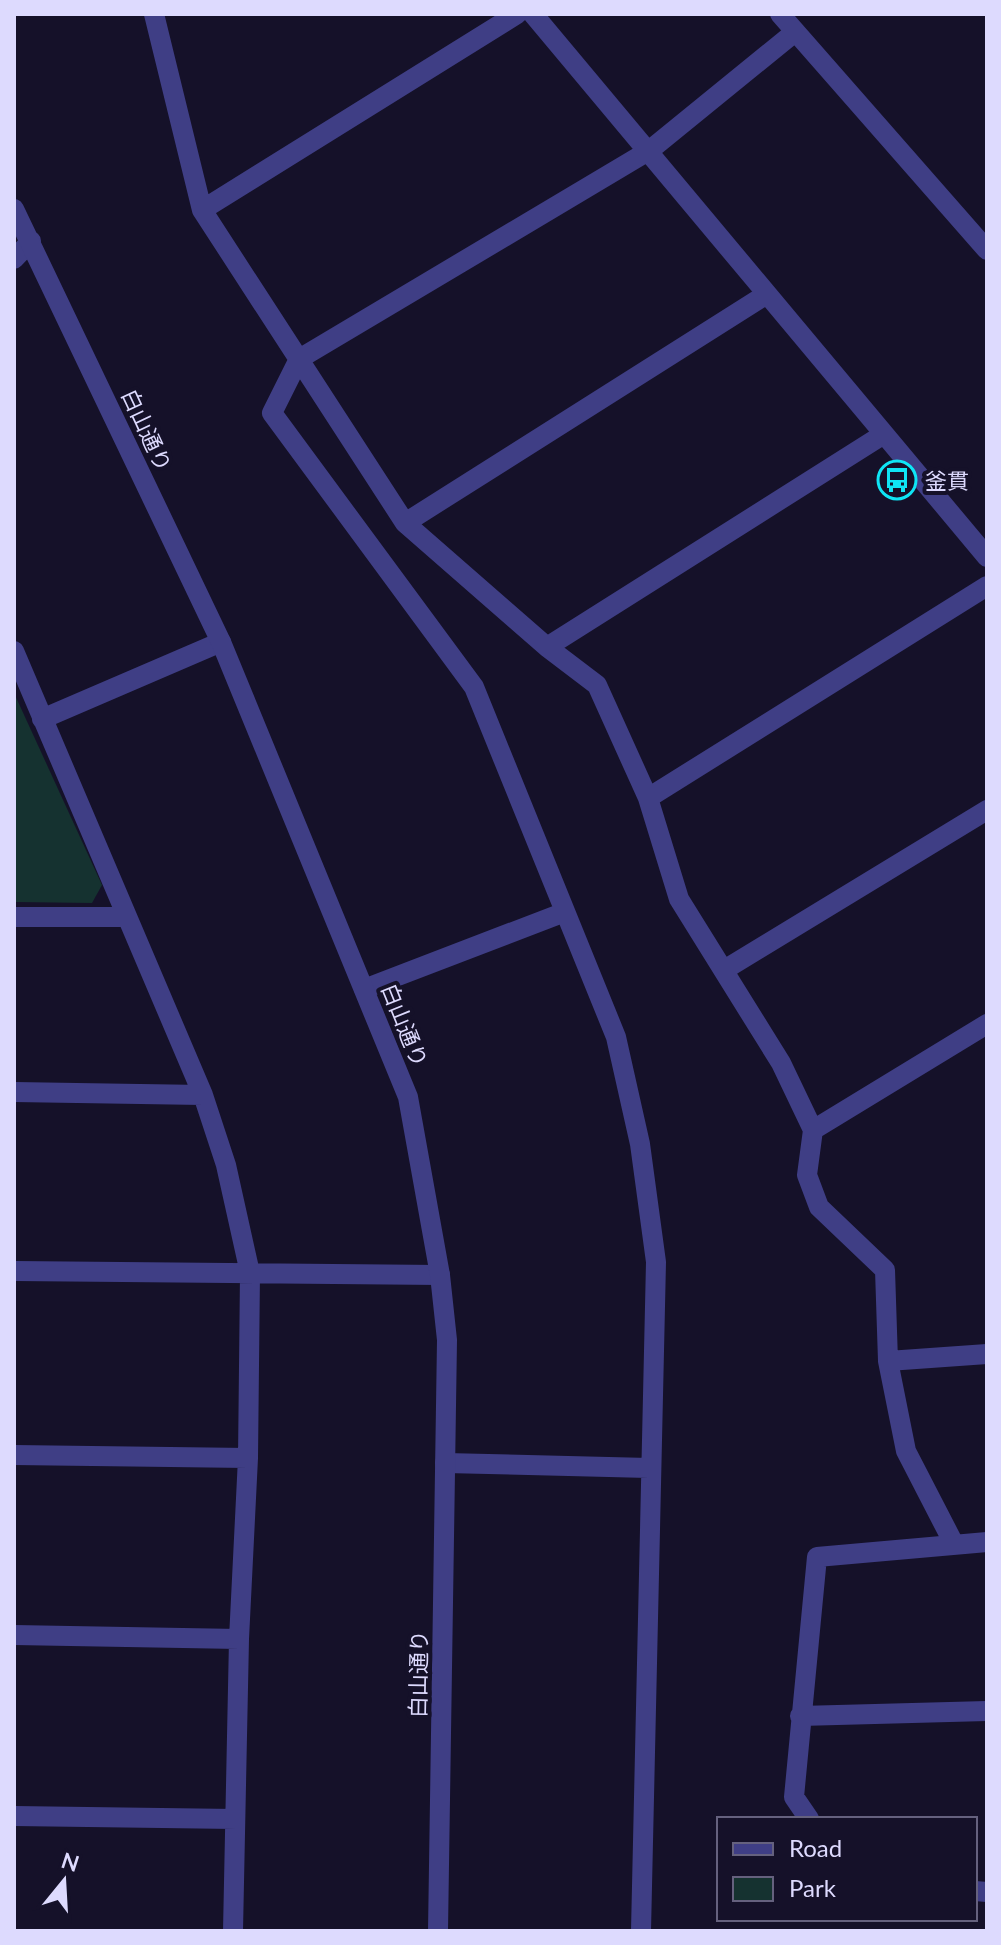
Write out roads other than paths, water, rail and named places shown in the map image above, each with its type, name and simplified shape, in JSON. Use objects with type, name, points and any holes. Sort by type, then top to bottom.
[{"type":"street","points":[[177,14],[156,20],[202,210],[405,523],[547,647],[597,685],[648,798],[679,899],[781,1063],[813,1130],[807,1175],[819,1207],[885,1270],[888,1361],[906,1451],[954,1544]]},
{"type":"street","points":[[202,210],[517,14]]},
{"type":"street","points":[[533,14],[650,150],[987,557]]},
{"type":"street","points":[[780,14],[987,250]]},
{"type":"street","points":[[641,1931],[656,1262],[640,1144],[616,1037],[474,687],[272,413],[299,359],[650,150],[795,32]]},
{"type":"street","name":"白山通り","points":[[14,209],[221,642],[408,1097],[440,1275],[447,1340],[438,1931]]},
{"type":"street","points":[[14,259],[31,241]]},
{"type":"street","points":[[405,523],[767,294]]},
{"type":"street","points":[[547,647],[884,434]]},
{"type":"street","points":[[648,798],[987,586]]},
{"type":"street","points":[[42,719],[221,642]]},
{"type":"street","points":[[14,651],[203,1095],[226,1165],[250,1273],[248,1458],[239,1639],[233,1931]]},
{"type":"street","points":[[724,970],[987,810]]},
{"type":"street","points":[[364,989],[565,912]]},
{"type":"street","points":[[14,917],[126,917]]},
{"type":"street","points":[[813,1130],[987,1024]]},
{"type":"street","points":[[14,1092],[203,1095]]},
{"type":"street","points":[[14,1271],[440,1275]]},
{"type":"street","points":[[888,1361],[987,1354]]},
{"type":"street","points":[[14,1455],[248,1458]]},
{"type":"street","points":[[445,1463],[649,1468]]},
{"type":"street","points":[[808,1817],[794,1797],[817,1557],[987,1542]]},
{"type":"street","points":[[14,1635],[239,1639]]},
{"type":"street","points":[[800,1716],[987,1711]]},
{"type":"street","points":[[14,1816],[235,1819]]},
{"type":"place","name":"釜貫","points":[[897,480]]}]
